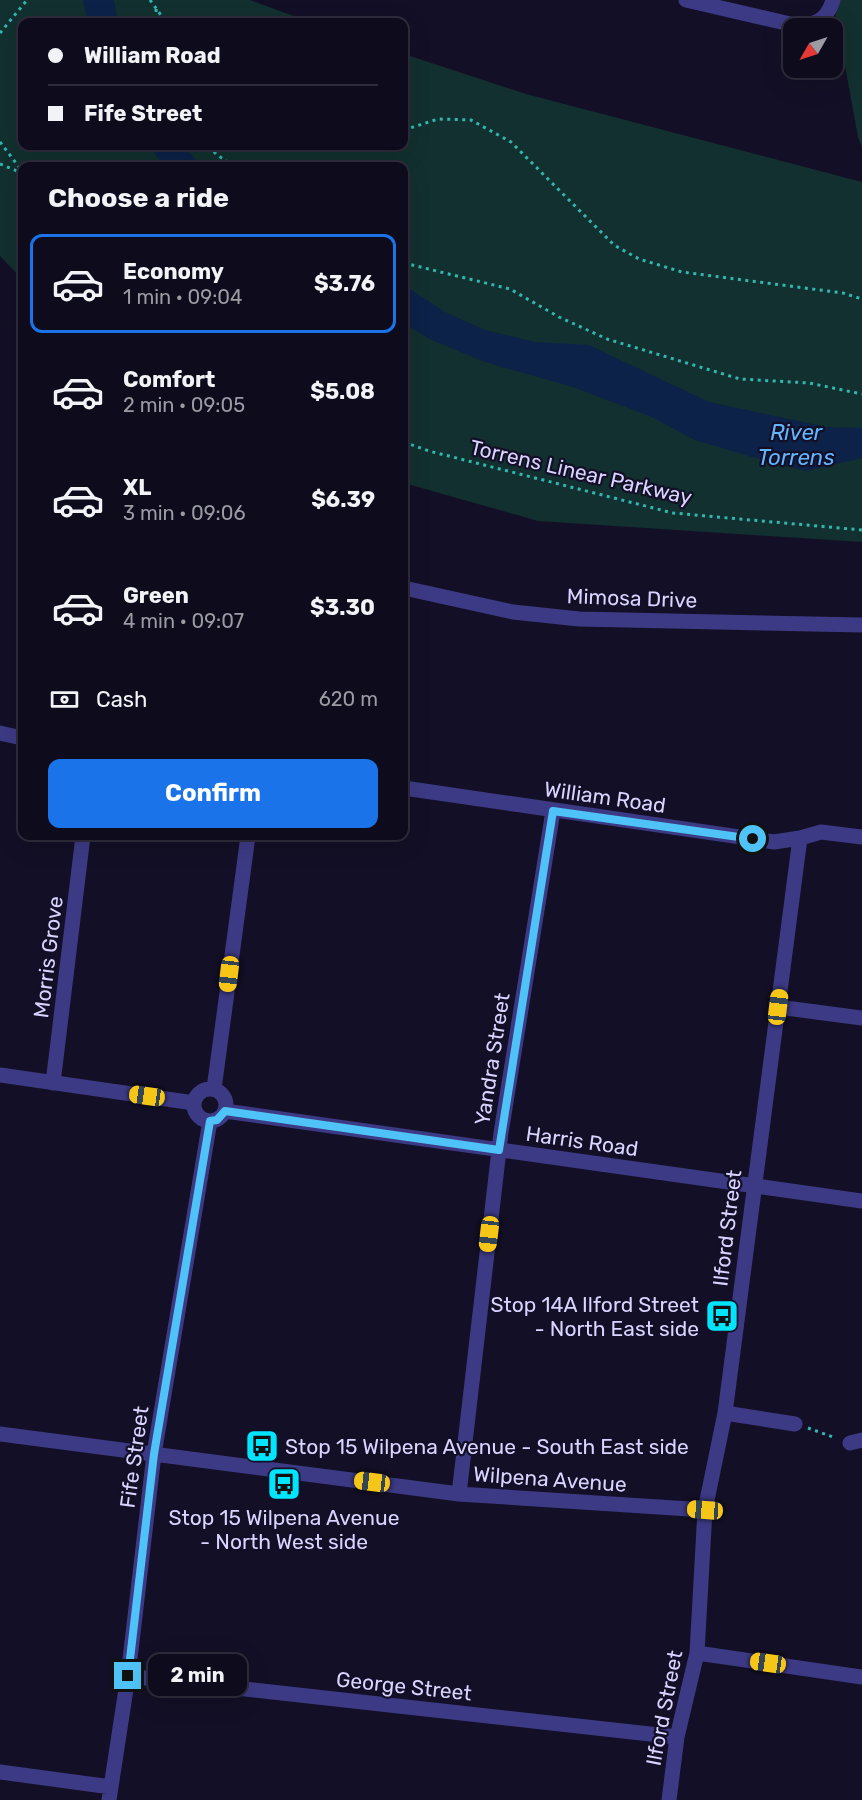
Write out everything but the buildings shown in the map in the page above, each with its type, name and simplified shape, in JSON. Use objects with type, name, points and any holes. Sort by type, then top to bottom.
[{"type":"street","points":[[686,0],[799,26],[811,25],[822,20],[832,0]]},
{"type":"street","name":"Mimosa Drive","points":[[408,589],[513,612],[579,619],[862,625]]},
{"type":"street","points":[[0,733],[18,737]]},
{"type":"street","name":"William Road","points":[[408,789],[774,842],[821,832],[862,837]]},
{"type":"street","name":"Yandra Street","points":[[459,1494],[499,1150],[553,811]]},
{"type":"street","name":"Ilford Street","points":[[669,1800],[677,1737],[697,1653],[705,1510],[725,1413],[800,838]]},
{"type":"street","name":"Morris Grove","points":[[53,1083],[83,840]]},
{"type":"street","points":[[214,1089],[247,840]]},
{"type":"street","points":[[778,1007],[862,1018]]},
{"type":"street","points":[[0,1075],[194,1103]]},
{"type":"street","points":[[194,1103],[203,1091],[214,1089]]},
{"type":"street","points":[[194,1103],[196,1111],[203,1119],[217,1120],[225,1111],[225,1099],[214,1089]]},
{"type":"street","name":"Harris Road","points":[[225,1111],[862,1201]]},
{"type":"street","name":"Fife Street","points":[[110,1794],[128,1676],[154,1454],[210,1121]]},
{"type":"street","points":[[725,1413],[795,1424]]},
{"type":"street","name":"Wilpena Avenue","points":[[0,1434],[459,1494],[705,1510]]},
{"type":"street","points":[[697,1653],[862,1677]]},
{"type":"street","name":"George Street","points":[[128,1676],[677,1737]]},
{"type":"street","points":[[0,1773],[110,1794]]},
{"type":"path","points":[[0,33],[27,0]]},
{"type":"path","points":[[150,0],[163,18]]},
{"type":"path","points":[[155,9],[156,18]]},
{"type":"path","points":[[408,129],[438,119],[471,120],[511,142],[614,245],[639,259],[682,272],[843,293],[862,299]]},
{"type":"path","points":[[0,142],[18,167]]},
{"type":"path","points":[[214,150],[228,162]]},
{"type":"path","points":[[0,164],[18,171]]},
{"type":"path","points":[[408,264],[510,289],[559,317],[607,339],[740,379],[809,383],[862,394]]},
{"type":"path","name":"Torrens Linear Parkway","points":[[408,443],[429,451],[673,513],[862,530]]},
{"type":"path","points":[[795,1424],[856,1442]]},
{"type":"green space","points":[[0,0],[250,0],[299,18],[18,18],[18,150],[408,150],[408,55],[526,94],[862,182],[862,542],[538,521],[408,484],[408,162],[18,162],[18,275],[0,256]]},
{"type":"green space","points":[[833,0],[862,0],[862,148],[843,55],[843,18],[836,18]]},
{"type":"water","points":[[83,0],[114,0],[117,18],[87,18]]},
{"type":"water","points":[[152,150],[187,150],[198,162],[161,162]]},
{"type":"water","name":"River Torrens","points":[[408,288],[445,312],[485,330],[535,342],[589,345],[709,402],[826,427],[862,428],[862,458],[806,471],[752,457],[695,440],[654,418],[576,388],[485,362],[432,340],[408,326]]},
{"type":"place","name":"Stop 14A Ilford Street - North East side","points":[[722,1316]]},
{"type":"place","name":"Stop 15 Wilpena Avenue - South East side","points":[[262,1446]]},
{"type":"place","name":"Stop 15 Wilpena Avenue - North West side","points":[[284,1484]]},
{"type":"route","points":[[128,1676],[154,1454],[210,1121],[217,1120],[225,1111],[499,1150],[553,811],[753,839]]}]
